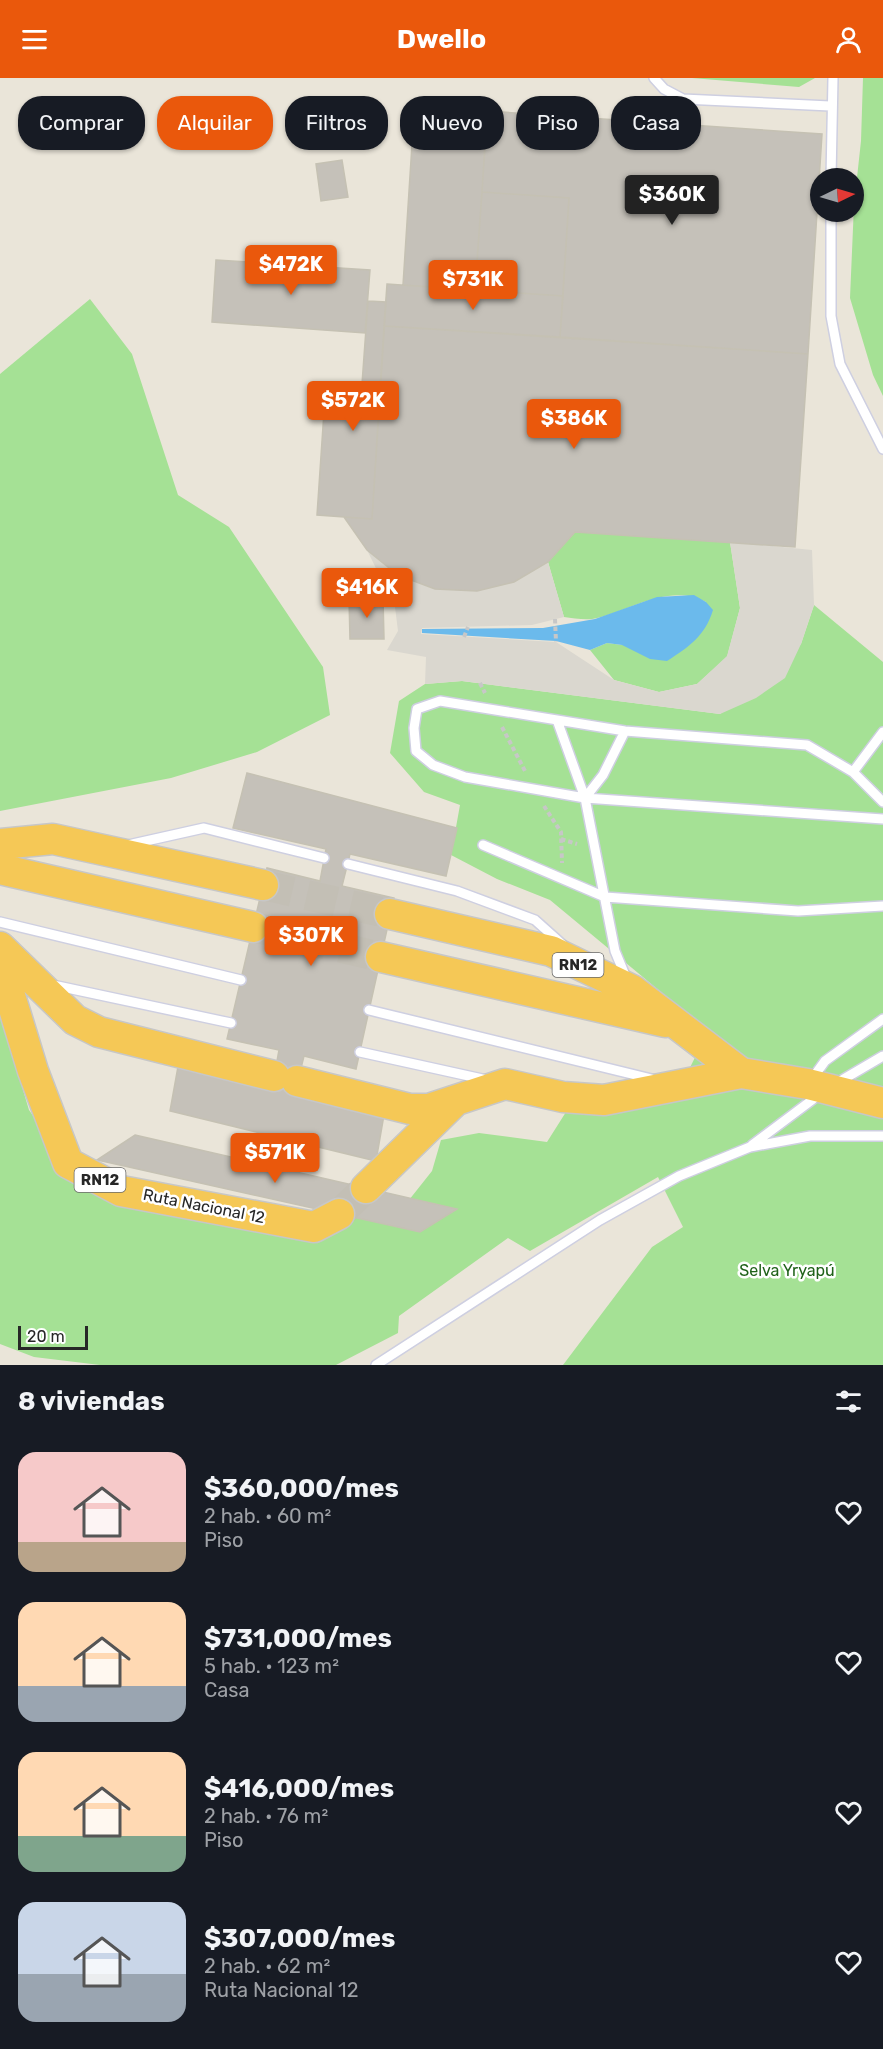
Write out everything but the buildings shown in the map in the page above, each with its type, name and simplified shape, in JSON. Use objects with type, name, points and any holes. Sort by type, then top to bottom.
[{"type":"highway","points":[[0,844],[53,839],[263,885]]},
{"type":"highway","points":[[0,869],[253,927]]},
{"type":"highway","name":"RN12","points":[[390,914],[551,951],[632,990],[741,1073]]},
{"type":"highway","points":[[0,947],[39,982],[75,1020],[99,1032],[410,1109],[429,1109],[505,1084]]},
{"type":"highway","name":"RN12","points":[[381,957],[674,1024]]},
{"type":"highway","name":"Ruta Nacional 12","points":[[0,963],[33,1071],[68,1163],[121,1191],[314,1227],[339,1214]]},
{"type":"highway","name":"RN12","points":[[505,1084],[563,1097],[604,1100],[741,1073],[817,1087],[883,1103]]},
{"type":"highway","points":[[366,1188],[454,1101]]},
{"type":"lane","points":[[654,78],[664,89],[683,99],[830,106]]},
{"type":"lane","points":[[831,168],[830,106],[833,78]]},
{"type":"lane","points":[[831,222],[831,316],[840,364],[883,449]]},
{"type":"lane","points":[[883,802],[853,772],[807,745],[625,731],[440,701],[417,709],[414,728],[416,751],[433,765],[465,777],[585,798],[883,819]]},
{"type":"lane","points":[[557,720],[585,798],[615,951],[632,990]]},
{"type":"lane","points":[[585,798],[603,775],[625,731]]},
{"type":"lane","points":[[853,772],[883,732]]},
{"type":"lane","points":[[104,850],[204,828],[324,858]]},
{"type":"lane","points":[[483,845],[605,897],[798,911],[883,906]]},
{"type":"lane","points":[[348,864],[457,891],[536,920],[597,974]]},
{"type":"lane","points":[[0,922],[241,980]]},
{"type":"lane","points":[[39,982],[231,1023]]},
{"type":"lane","points":[[369,1010],[680,1086]]},
{"type":"lane","points":[[817,1087],[825,1061],[883,1019]]},
{"type":"lane","points":[[360,1052],[505,1084]]},
{"type":"lane","points":[[750,1147],[817,1087],[883,1056]]},
{"type":"lane","points":[[376,1365],[600,1220],[679,1176],[750,1147],[810,1136],[883,1136]]},
{"type":"path","points":[[555,619],[556,642]]},
{"type":"path","points":[[464,637],[468,627]]},
{"type":"green space","points":[[692,78],[815,78],[799,87]]},
{"type":"green space","points":[[863,78],[883,78],[883,396],[873,375],[850,298],[853,222],[864,222],[864,168],[858,168]]},
{"type":"green space","points":[[90,299],[132,354],[178,495],[229,527],[323,667],[330,715],[257,752],[171,778],[0,811],[0,374]]},
{"type":"green space","points":[[575,532],[730,542],[740,608],[727,657],[697,684],[659,692],[614,680],[590,650],[607,643],[622,645],[706,602],[679,595],[665,596],[593,619],[564,617],[548,562]]},
{"type":"green space","name":"Selva Yryapú","points":[[814,605],[883,662],[883,1365],[563,1365],[652,1247],[683,1227],[658,1177],[530,1251],[508,1238],[399,1316],[398,1333],[336,1365],[100,1365],[34,1357],[0,1344],[0,1013],[29,1110],[58,1152],[139,1186],[316,1213],[409,1200],[432,1171],[441,1140],[479,1133],[547,1142],[566,1112],[675,1098],[708,1031],[550,900],[497,879],[451,855],[460,805],[424,792],[390,753],[399,701],[425,684],[462,681],[720,714],[801,644]]},
{"type":"shaded area","points":[[730,542],[812,550],[814,605],[801,644],[785,678],[756,698],[720,714],[462,681],[425,684],[426,657],[387,650],[398,631],[395,607],[367,550],[398,575],[548,562],[564,617],[532,625],[422,628],[421,634],[556,642],[614,680],[659,692],[697,684],[727,656],[740,608]]},
{"type":"water","points":[[694,595],[706,602],[713,610],[710,619],[695,640],[667,661],[650,659],[622,645],[607,643],[590,650],[556,641],[422,633],[422,629],[543,628],[595,619],[657,597]]},
{"type":"tunnel","points":[[263,885],[390,914]]},
{"type":"tunnel","points":[[253,927],[381,957]]},
{"type":"tunnel","points":[[339,1214],[366,1188]]}]
